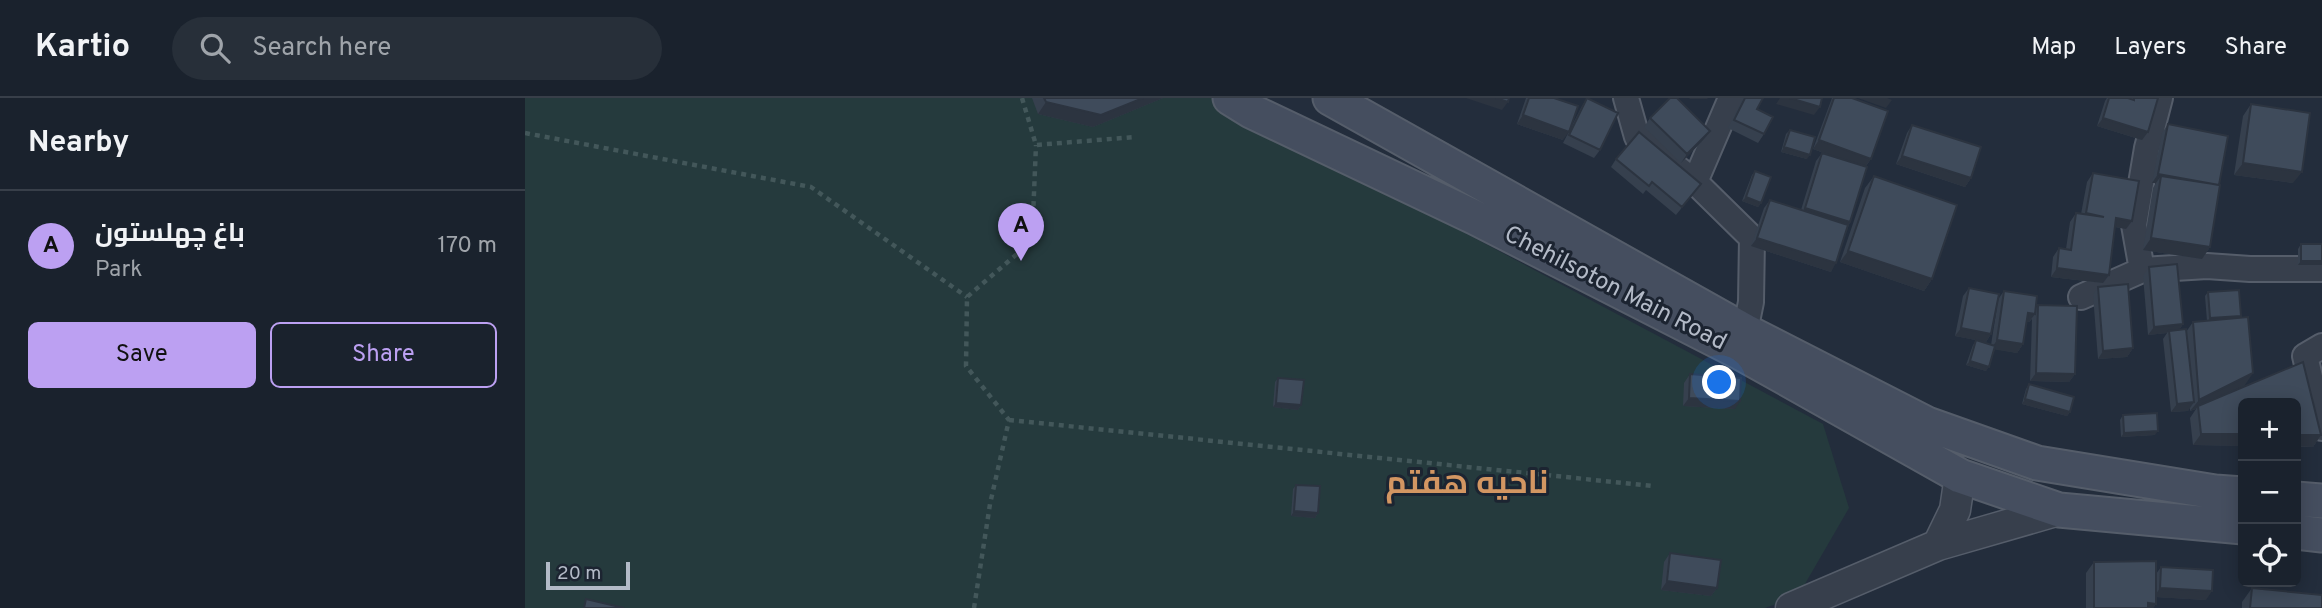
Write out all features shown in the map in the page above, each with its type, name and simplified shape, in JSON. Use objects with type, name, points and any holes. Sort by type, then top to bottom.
[{"type":"main road","name":"Chehilsoton Main Road","points":[[1230,98],[1251,111],[1474,217],[1927,424],[2037,463],[2238,494]]},
{"type":"main road","name":"Chehilsoton Main Road","points":[[1331,98],[1743,342],[1960,476],[2059,510],[2238,527]]},
{"type":"main road","points":[[2301,499],[2322,501]]},
{"type":"main road","points":[[2301,533],[2322,535]]},
{"type":"street","points":[[1626,98],[1637,137],[1695,183],[1752,238],[1751,302],[1743,342]]},
{"type":"street","points":[[1695,183],[1731,98]]},
{"type":"street","points":[[2142,270],[2134,225],[2147,148],[2160,98]]},
{"type":"street","points":[[2081,297],[2142,270],[2207,266],[2322,269]]},
{"type":"street","points":[[2322,346],[2305,356],[2322,428]]},
{"type":"street","points":[[1938,545],[1955,510],[1960,476]]},
{"type":"street","points":[[1791,608],[1938,545],[2059,510]]},
{"type":"path","points":[[1022,98],[1036,145],[1032,241],[967,297],[967,366],[1009,420],[1653,486]]},
{"type":"path","points":[[525,133],[811,187],[967,297]]},
{"type":"path","points":[[1036,145],[1135,137]]},
{"type":"path","points":[[974,608],[990,504],[1009,420]]},
{"type":"green space","points":[[525,98],[1212,98],[1823,424],[1849,508],[1798,596],[1765,608],[525,608]]},
{"type":"building","points":[[1044,98],[1143,98],[1101,115],[1046,102]]},
{"type":"building","points":[[1529,98],[1554,98],[1578,106],[1569,132],[1523,115]]},
{"type":"building","points":[[1587,98],[1618,113],[1600,150],[1569,135]]},
{"type":"building","points":[[1670,98],[1677,98],[1710,131],[1687,154],[1650,118]]},
{"type":"building","points":[[1745,98],[1763,98],[1757,109],[1773,117],[1764,134],[1734,120]]},
{"type":"building","points":[[1790,98],[1822,98],[1820,107]]},
{"type":"building","points":[[1834,98],[1852,98],[1888,111],[1871,159],[1819,140]]},
{"type":"building","points":[[2109,98],[2158,98],[2148,132],[2103,118]]},
{"type":"building","points":[[2251,104],[2310,113],[2302,172],[2243,163]]},
{"type":"building","points":[[2168,124],[2228,136],[2219,185],[2158,174]]},
{"type":"building","points":[[1912,125],[1981,147],[1971,178],[1902,156]]},
{"type":"building","points":[[1790,130],[1815,137],[1810,155],[1784,147]]},
{"type":"building","points":[[1639,132],[1701,184],[1682,207],[1652,182],[1649,186],[1616,159]]},
{"type":"building","points":[[1822,153],[1867,167],[1850,222],[1805,208]]},
{"type":"building","points":[[1755,171],[1771,177],[1761,203],[1746,197]]},
{"type":"building","points":[[2093,173],[2139,181],[2132,221],[2116,218],[2109,275],[2057,268],[2059,248],[2071,250],[2076,213],[2104,217],[2086,213]]},
{"type":"building","points":[[1874,176],[1957,205],[1932,279],[1848,251]]},
{"type":"building","points":[[2161,176],[2220,185],[2210,247],[2151,238]]},
{"type":"building","points":[[1770,200],[1848,225],[1836,263],[1757,238]]},
{"type":"building","points":[[2301,244],[2322,244],[2322,261],[2301,261]]},
{"type":"building","points":[[2177,264],[2183,324],[2154,327],[2149,267]]},
{"type":"building","points":[[2128,284],[2133,348],[2103,351],[2098,287]]},
{"type":"building","points":[[1969,288],[1999,294],[1991,334],[1961,328]]},
{"type":"building","points":[[2239,290],[2241,316],[2210,318],[2208,292]]},
{"type":"building","points":[[2004,291],[2037,296],[2035,314],[2028,313],[2023,344],[1997,340]]},
{"type":"building","points":[[2038,305],[2077,306],[2075,374],[2036,373]]},
{"type":"building","points":[[2248,317],[2253,373],[2199,400],[2193,322]]},
{"type":"building","points":[[2186,329],[2194,402],[2177,404],[2169,331]]},
{"type":"building","points":[[1976,340],[1995,346],[1989,367],[1970,361]]},
{"type":"building","points":[[2303,362],[2321,435],[2301,435],[2301,398],[2238,398],[2238,434],[2201,434],[2198,406]]},
{"type":"building","points":[[1690,374],[1741,378],[1740,401],[1689,398]]},
{"type":"building","points":[[1278,378],[1304,380],[1301,405],[1276,403]]},
{"type":"building","points":[[2029,384],[2074,397],[2070,412],[2025,399]]},
{"type":"building","points":[[2157,413],[2158,431],[2124,433],[2123,415]]},
{"type":"building","points":[[1296,485],[1320,486],[1318,513],[1294,511]]},
{"type":"building","points":[[1670,553],[1721,560],[1717,588],[1667,581]]},
{"type":"building","points":[[2156,561],[2156,604],[2148,603],[2148,608],[2094,608],[2094,562]]},
{"type":"building","points":[[2161,567],[2213,570],[2212,591],[2160,588]]},
{"type":"building","points":[[2252,588],[2322,595],[2322,608],[2250,608]]},
{"type":"building","points":[[586,599],[624,608],[584,608]]},
{"type":"place","name":"باغ چهلستون","points":[[1021,261]]},
{"type":"district","name":"ناحیه هفتم","points":[[1467,485]]}]
